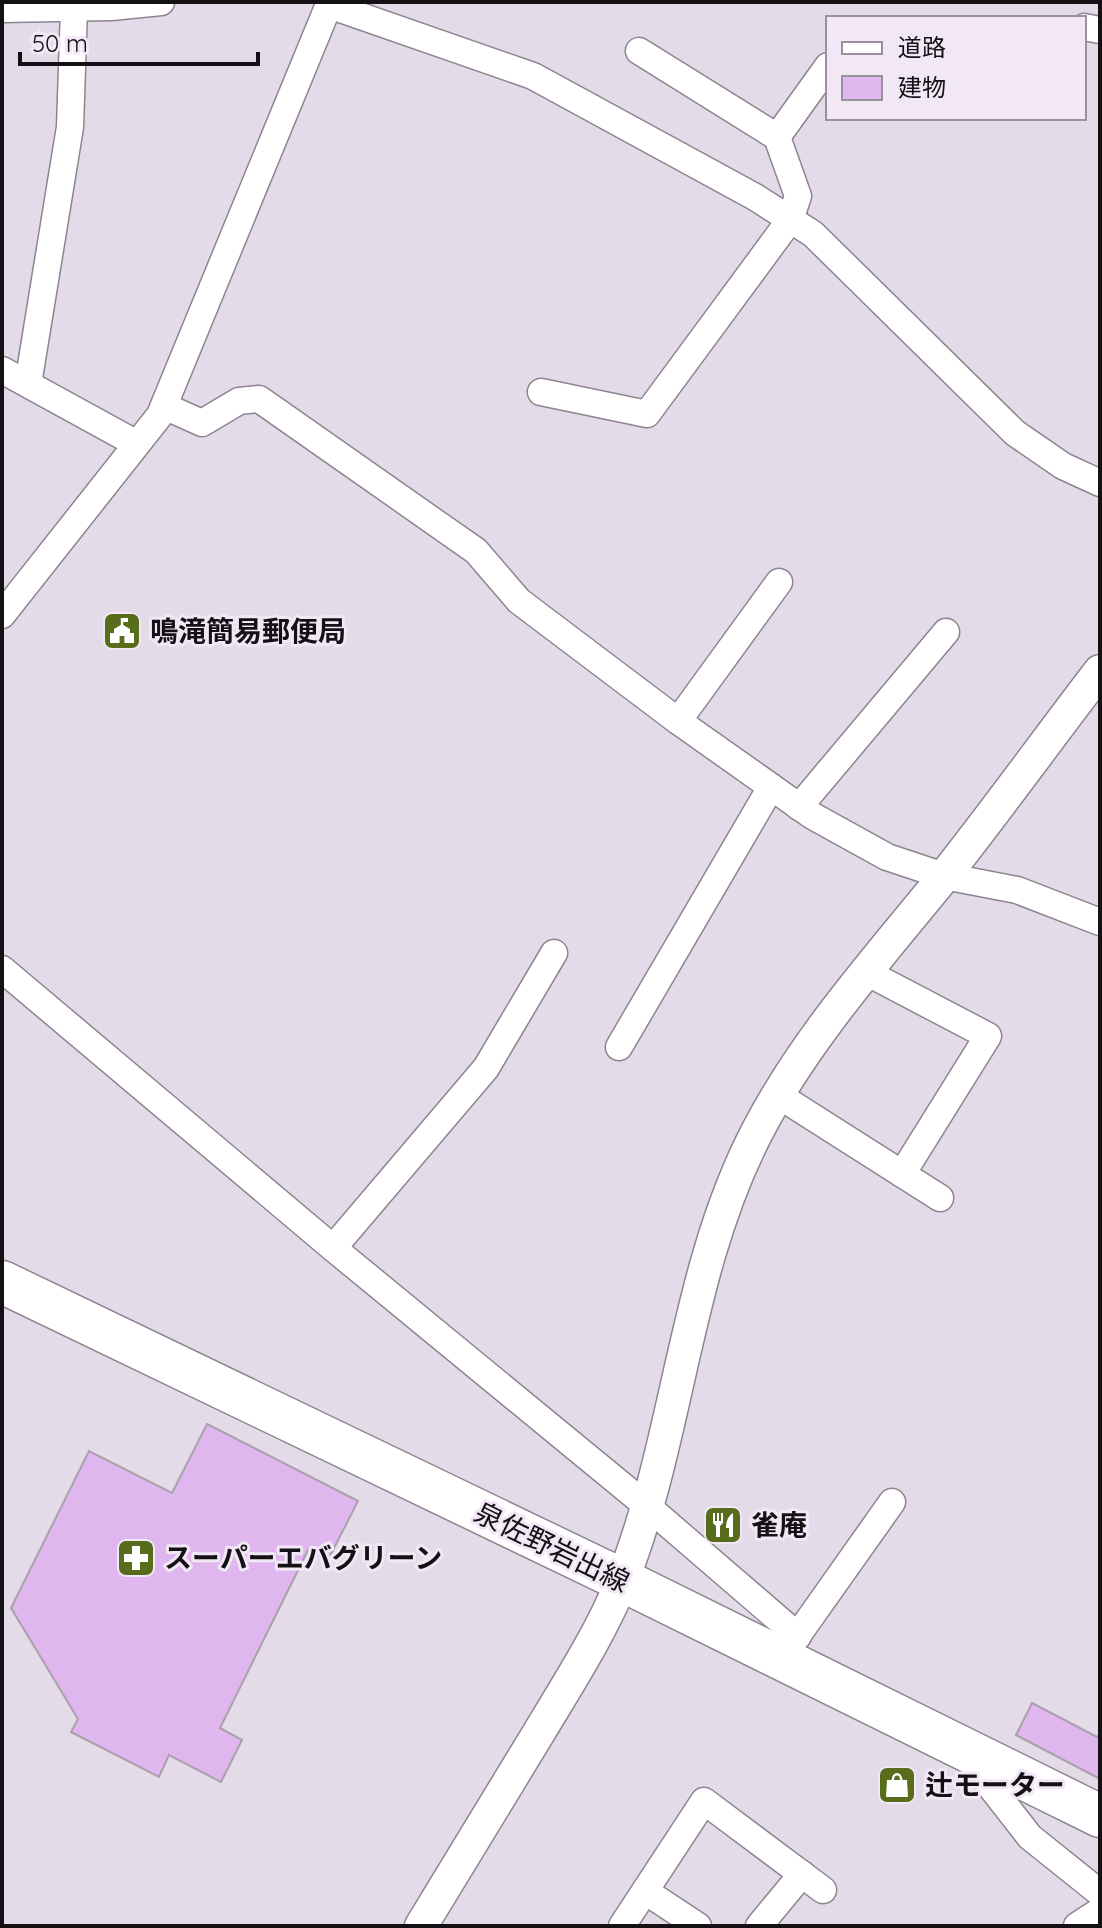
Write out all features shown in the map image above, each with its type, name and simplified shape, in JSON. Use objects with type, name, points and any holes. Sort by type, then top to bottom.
[{"type":"main road","name":"泉佐野岩出線","points":[[2,1282],[622,1580],[789,1648],[958,1746],[1100,1816]]},
{"type":"street","points":[[2,9],[32,5],[111,7],[161,2]]},
{"type":"street","points":[[2,615],[160,415],[329,4],[533,76],[755,197],[813,234],[1015,433],[1063,466],[1100,483]]},
{"type":"street","points":[[28,384],[70,127],[74,8]]},
{"type":"street","points":[[541,392],[647,414],[790,220],[798,196],[777,137],[639,51]]},
{"type":"street","points":[[777,137],[826,69]]},
{"type":"street","points":[[2,370],[137,444]]},
{"type":"street","points":[[164,406],[202,423],[239,401],[259,399],[476,551],[519,601],[678,721],[799,807],[887,857],[944,876],[1017,890],[1100,922]]},
{"type":"street","points":[[678,721],[779,582]]},
{"type":"street","points":[[799,807],[946,632]]},
{"type":"street","points":[[421,1926],[597,1637],[622,1580],[647,1506],[713,1238],[757,1131],[792,1070],[1100,671]]},
{"type":"street","points":[[619,1047],[771,787]]},
{"type":"street","points":[[333,1248],[486,1068],[554,953]]},
{"type":"street","points":[[2,969],[333,1248],[647,1506],[789,1648],[892,1502]]},
{"type":"street","points":[[866,972],[988,1036],[902,1174]]},
{"type":"street","points":[[778,1095],[940,1198]]},
{"type":"street","points":[[958,1746],[1030,1837],[1100,1893]]},
{"type":"street","points":[[622,1926],[704,1801],[823,1890]]},
{"type":"street","points":[[759,1926],[802,1874]]},
{"type":"street","points":[[645,1891],[698,1926]]},
{"type":"street","points":[[1077,1926],[1100,1911]]},
{"type":"building","points":[[207,1424],[358,1501],[328,1560],[308,1550],[220,1728],[242,1740],[221,1782],[169,1755],[159,1777],[71,1732],[78,1719],[11,1608],[89,1451],[172,1493]]},
{"type":"building","points":[[1032,1703],[1097,1737],[1100,1734],[1100,1779],[1016,1735]]},
{"type":"place","name":"鳴滝簡易郵便局","points":[[122,631]]},
{"type":"place","name":"雀庵","points":[[723,1525]]},
{"type":"place","name":"スーパーエバグリーン","points":[[136,1558]]},
{"type":"place","name":"辻モーター","points":[[897,1785]]}]
